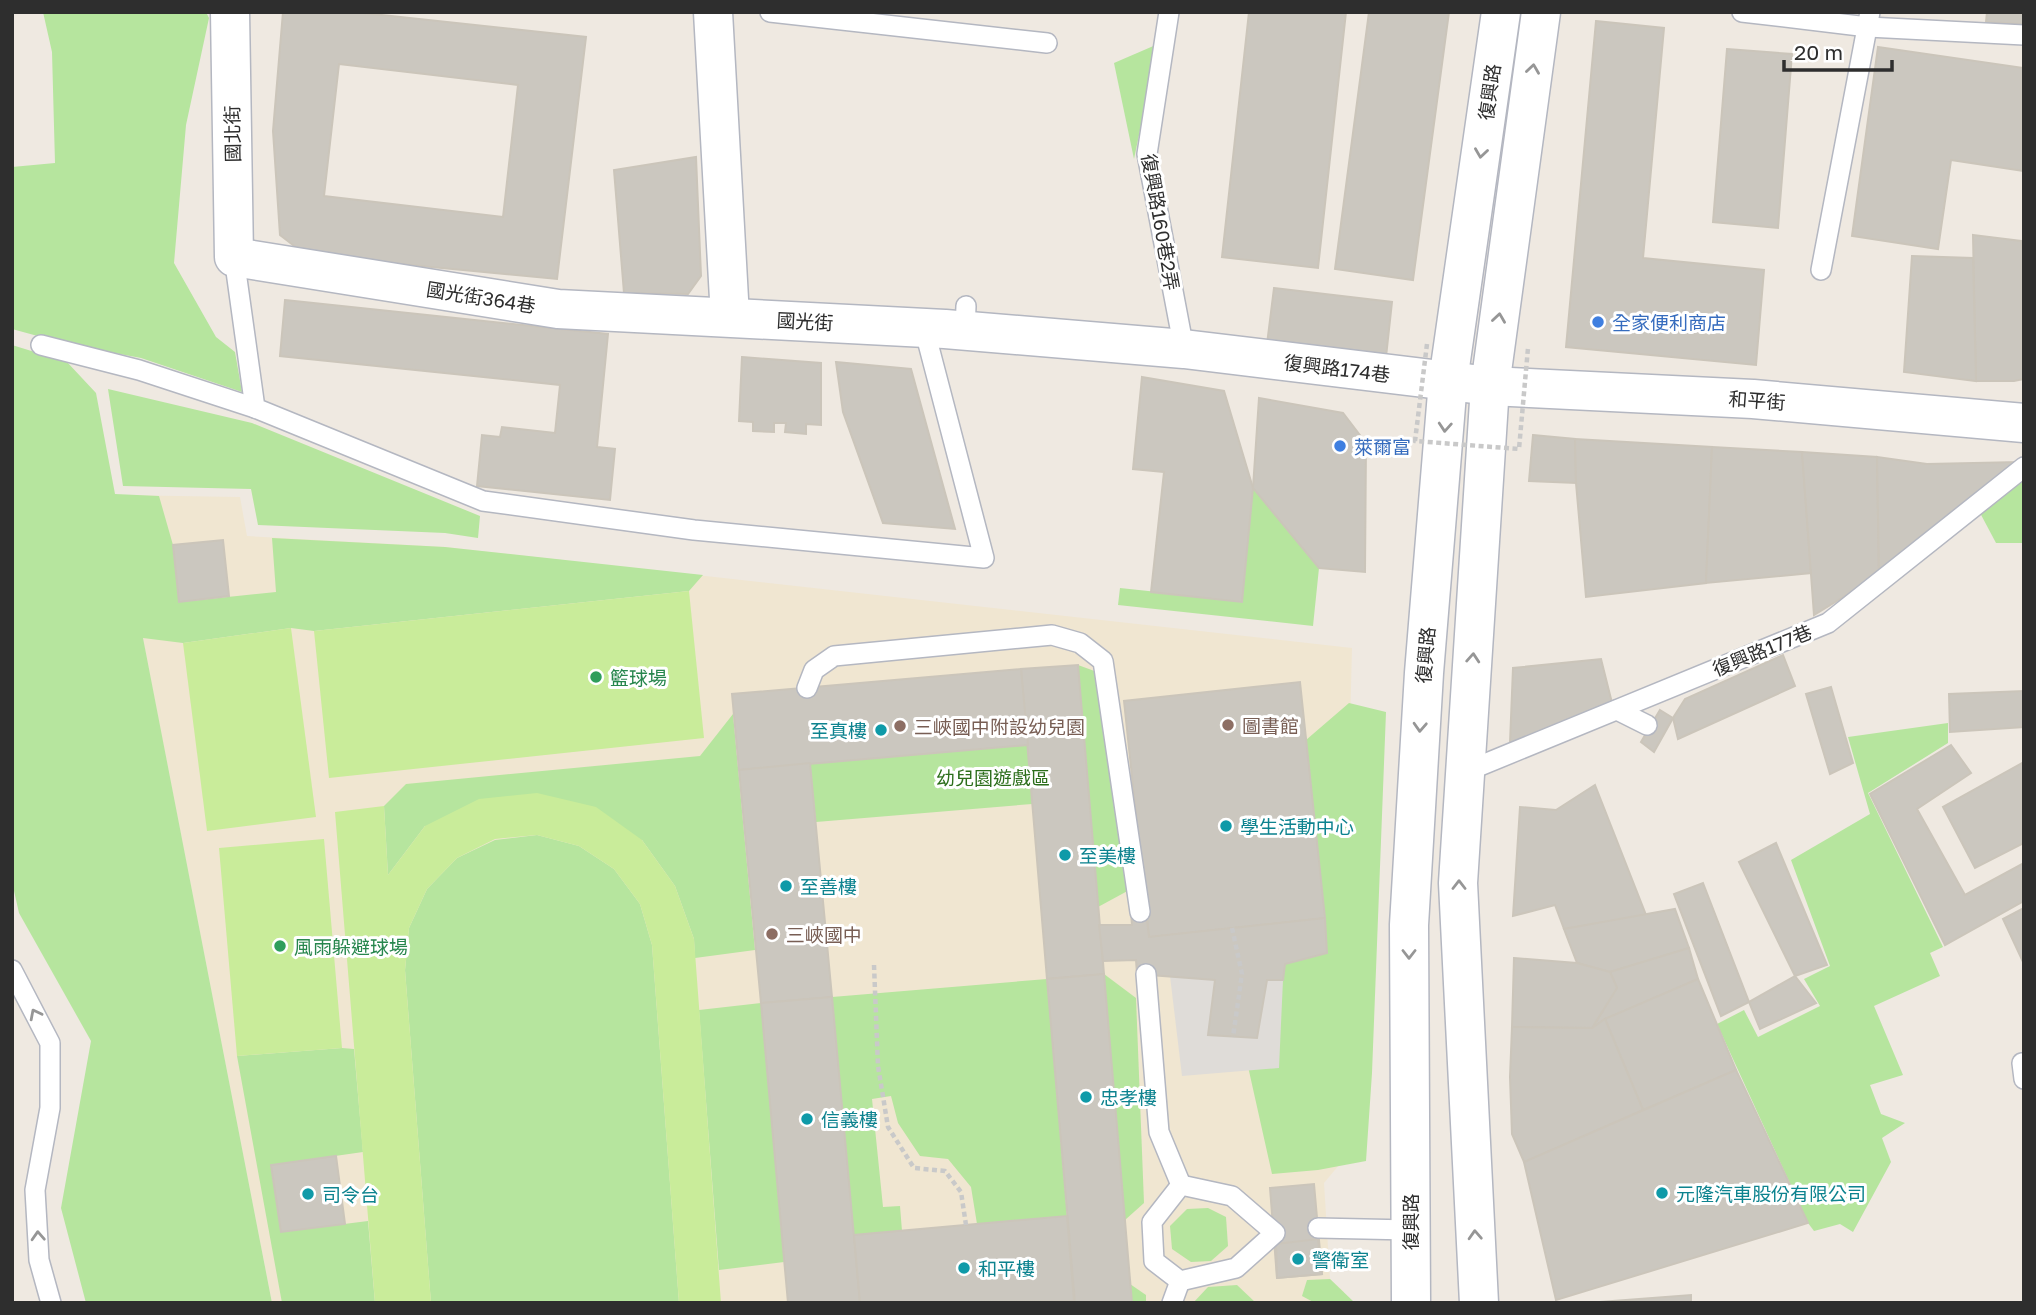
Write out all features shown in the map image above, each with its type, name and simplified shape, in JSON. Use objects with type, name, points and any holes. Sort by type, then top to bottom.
[{"type":"main road","name":"國北街","points":[[230,12],[234,257]]},
{"type":"main road","points":[[713,12],[730,317]]},
{"type":"main road","name":"復興路","points":[[1410,1303],[1409,925],[1424,673],[1448,381],[1501,12]]},
{"type":"main road","points":[[1479,1303],[1458,883],[1490,386],[1541,12]]},
{"type":"main road","name":"國光街364巷","points":[[234,257],[558,309],[730,317]]},
{"type":"main road","name":"國光街","points":[[730,317],[949,320],[1184,349]]},
{"type":"main road","name":"復興路174巷","points":[[1184,349],[1490,386]]},
{"type":"main road","name":"和平街","points":[[1490,386],[1753,399],[2024,423]]},
{"type":"lane","points":[[770,12],[1047,43]]},
{"type":"lane","name":"復興路160巷2弄","points":[[1169,12],[1147,154],[1184,349]]},
{"type":"lane","points":[[1742,12],[1870,19],[2024,35]]},
{"type":"lane","points":[[1821,270],[1870,19]]},
{"type":"lane","points":[[234,257],[255,408]]},
{"type":"lane","points":[[41,345],[139,369],[255,408],[483,501],[694,530],[984,558],[949,320]]},
{"type":"lane","name":"復興路177巷","points":[[1465,772],[1828,623],[2024,467]]},
{"type":"lane","points":[[807,688],[814,670],[834,656],[1052,635],[1080,643],[1103,661],[1140,912]]},
{"type":"lane","points":[[1617,710],[1647,725]]},
{"type":"lane","points":[[12,970],[50,1043],[50,1108],[35,1190],[39,1260],[51,1303]]},
{"type":"lane","points":[[1146,974],[1159,1132],[1181,1185]]},
{"type":"lane","points":[[1180,1281],[1236,1268],[1275,1233],[1232,1196],[1181,1185]]},
{"type":"lane","points":[[1180,1281],[1154,1261],[1152,1222],[1181,1185]]},
{"type":"lane","points":[[1318,1228],[1410,1230]]},
{"type":"lane","points":[[1171,1303],[1180,1281]]},
{"type":"path","points":[[1427,344],[1415,441],[1519,450],[1528,348]]},
{"type":"path","points":[[1232,928],[1242,974],[1233,1037]]},
{"type":"path","points":[[874,965],[878,1066],[888,1127],[914,1168],[945,1171],[961,1192],[967,1225]]},
{"type":"shaded area","name":"三峽國中","points":[[115,495],[240,497],[247,536],[445,547],[1352,648],[1339,1165],[1324,1183],[1330,1279],[1344,1292],[1344,1303],[272,1303]]},
{"type":"shaded area","points":[[1170,976],[1215,980],[1208,1035],[1256,1038],[1267,980],[1283,980],[1279,1068],[1182,1076]]},
{"type":"green space","points":[[43,12],[206,12],[209,18],[186,125],[174,263],[216,337],[235,352],[242,392],[141,358],[67,344],[12,329],[12,167],[55,163],[52,52]]},
{"type":"green space","points":[[1158,44],[1134,159],[1114,63]]},
{"type":"green space","points":[[12,345],[67,362],[96,393],[115,494],[159,496],[173,545],[180,602],[276,592],[272,538],[445,547],[703,575],[689,591],[314,631],[291,628],[183,643],[143,638],[272,1303],[86,1303],[61,1208],[91,1041],[19,913],[12,882]]},
{"type":"green space","points":[[108,389],[252,423],[480,516],[478,538],[445,533],[258,525],[251,489],[123,486]]},
{"type":"green space","points":[[2024,475],[2024,543],[1996,543],[1979,511]]},
{"type":"green space","points":[[1253,488],[1319,568],[1313,626],[1118,605],[1120,588],[1242,601]]},
{"type":"green space","points":[[689,591],[704,738],[329,778],[314,631]]},
{"type":"green space","points":[[291,628],[316,817],[207,831],[183,643]]},
{"type":"green space","points":[[1078,665],[1108,676],[1133,888],[1098,907]]},
{"type":"green space","points":[[1349,703],[1386,712],[1366,1161],[1318,1170],[1272,1174],[1247,1062],[1257,1038],[1267,980],[1283,980],[1285,964],[1327,953],[1306,740]]},
{"type":"green space","points":[[733,714],[755,950],[695,958],[694,939],[675,886],[642,840],[425,826],[388,875],[384,806],[406,784],[700,756]]},
{"type":"green space","points":[[1948,723],[1948,743],[1868,793],[1943,947],[1930,953],[1940,976],[1874,1006],[1903,1075],[1870,1085],[1881,1114],[1905,1123],[1882,1138],[1891,1162],[1853,1232],[1840,1224],[1814,1231],[1717,1024],[1744,1010],[1758,1037],[1820,1006],[1804,979],[1830,966],[1791,860],[1870,814],[1848,737]]},
{"type":"green space","name":"幼兒園遊戲區","points":[[1028,745],[1032,804],[816,822],[810,763]]},
{"type":"green space","points":[[537,793],[596,807],[642,840],[675,886],[694,939],[721,1303],[679,1303],[652,945],[640,904],[614,869],[579,846],[537,835],[495,839],[457,858],[427,889],[409,928],[405,970],[431,1303],[375,1303],[335,812],[384,806],[388,875],[425,826],[479,799]]},
{"type":"green space","points":[[537,835],[579,846],[614,869],[640,904],[652,945],[679,1303],[431,1303],[405,970],[409,928],[427,889],[457,858],[495,840]]},
{"type":"green space","name":"風雨躲避球場","points":[[324,839],[342,1048],[237,1056],[219,848]]},
{"type":"green space","points":[[1104,974],[1136,998],[1144,1203],[1125,1220]]},
{"type":"green space","points":[[1047,979],[1067,1216],[977,1224],[971,1187],[948,1159],[920,1156],[898,1123],[891,1096],[872,1099],[883,1207],[900,1206],[902,1231],[854,1235],[832,997]]},
{"type":"green space","points":[[761,1003],[784,1262],[719,1270],[699,1010]]},
{"type":"green space","points":[[354,1049],[363,1152],[272,1165],[281,1232],[368,1221],[375,1303],[282,1303],[237,1056]]},
{"type":"green space","points":[[1208,1208],[1226,1217],[1228,1246],[1211,1261],[1191,1262],[1172,1249],[1170,1226],[1187,1209]]},
{"type":"green space","points":[[1330,1279],[1355,1303],[1315,1303],[1302,1296],[1307,1280]]},
{"type":"green space","points":[[1130,1284],[1146,1295],[1146,1303],[1132,1303]]},
{"type":"green space","points":[[1237,1285],[1256,1303],[1193,1303],[1208,1287]]},
{"type":"building","points":[[283,12],[354,12],[586,37],[557,279],[306,255],[280,235],[273,131]],"holes":[[[339,64],[518,85],[503,217],[324,196]]]},
{"type":"building","points":[[1249,12],[1346,12],[1318,268],[1222,257]]},
{"type":"building","points":[[1369,12],[1449,12],[1413,280],[1335,269]]},
{"type":"building","points":[[1987,12],[2024,12],[2024,24],[1986,22]]},
{"type":"building","points":[[1596,21],[1664,28],[1643,258],[1764,270],[1756,365],[1566,347]]},
{"type":"building","points":[[1878,47],[2024,68],[2024,171],[1951,160],[1938,249],[1852,236]]},
{"type":"building","points":[[1727,49],[1792,54],[1778,228],[1713,222]]},
{"type":"building","points":[[696,157],[701,276],[688,294],[624,293],[614,170]]},
{"type":"building","points":[[1973,235],[2021,241],[2024,257],[2024,379],[1976,381]]},
{"type":"building","points":[[1912,256],[1973,258],[1976,381],[1904,372]]},
{"type":"building","points":[[1274,288],[1392,302],[1386,357],[1267,344]]},
{"type":"building","points":[[285,300],[608,334],[597,447],[615,449],[610,500],[477,486],[482,435],[500,437],[502,427],[555,433],[560,385],[280,356]]},
{"type":"building","points":[[742,357],[821,363],[821,425],[806,424],[806,434],[785,432],[786,423],[774,423],[774,432],[753,431],[753,422],[739,421]]},
{"type":"building","points":[[836,362],[911,369],[955,529],[883,523],[843,412]]},
{"type":"building","points":[[1142,377],[1224,391],[1253,488],[1242,602],[1151,592],[1164,472],[1133,469]]},
{"type":"building","points":[[1259,398],[1343,413],[1366,443],[1365,572],[1319,568],[1253,488]]},
{"type":"building","points":[[1533,435],[1575,439],[1576,483],[1529,481]]},
{"type":"building","points":[[1575,439],[1712,447],[1706,583],[1586,597]]},
{"type":"building","points":[[1712,447],[1802,452],[1811,573],[1706,583]]},
{"type":"building","points":[[1802,452],[1877,457],[1879,575],[1814,615]]},
{"type":"building","points":[[1877,457],[1927,464],[2018,462],[1879,575]]},
{"type":"building","points":[[223,540],[229,596],[179,602],[173,545]]},
{"type":"building","points":[[1783,655],[1795,686],[1678,739],[1673,718],[1685,699]]},
{"type":"building","points":[[1601,659],[1612,703],[1510,743],[1513,668]]},
{"type":"building","name":"至美樓","points":[[1078,665],[1104,974],[1047,979],[1021,669]]},
{"type":"building","name":"至真樓","points":[[1021,669],[1028,745],[739,770],[732,694]]},
{"type":"building","name":"學生活動中心","points":[[1300,682],[1325,918],[1149,937],[1124,701]]},
{"type":"building","points":[[1831,687],[1853,763],[1830,774],[1806,694]]},
{"type":"building","points":[[2024,691],[2024,727],[1950,732],[1949,694]]},
{"type":"building","points":[[1660,710],[1673,718],[1654,752],[1641,742]]},
{"type":"building","points":[[1951,745],[1971,773],[1917,809],[1965,895],[2024,863],[2024,901],[1945,945],[1870,794]]},
{"type":"building","points":[[2024,762],[2024,843],[1975,868],[1943,807]]},
{"type":"building","name":"至善樓","points":[[810,763],[832,997],[761,1003],[739,770]]},
{"type":"building","points":[[1595,785],[1646,915],[1564,929],[1555,905],[1513,916],[1520,807],[1556,810]]},
{"type":"building","points":[[1776,843],[1827,965],[1795,976],[1739,862]]},
{"type":"building","points":[[1703,883],[1749,1002],[1721,1016],[1674,894]]},
{"type":"building","points":[[2024,908],[2024,964],[2003,919]]},
{"type":"building","points":[[1675,909],[1689,948],[1610,972],[1577,963],[1564,929]]},
{"type":"building","points":[[1146,912],[1149,937],[1325,918],[1327,953],[1285,964],[1283,980],[1267,980],[1257,1038],[1208,1035],[1215,980],[1137,974],[1136,960],[1103,961],[1099,925],[1132,925],[1131,913]]},
{"type":"building","points":[[1689,948],[1698,979],[1605,1019],[1592,1028],[1617,988],[1610,972]]},
{"type":"building","points":[[1514,958],[1577,963],[1610,972],[1617,988],[1592,1028],[1512,1027]]},
{"type":"building","name":"忠孝樓","points":[[1104,974],[1132,1303],[1075,1303],[1047,979]]},
{"type":"building","points":[[1795,976],[1816,1003],[1760,1029],[1749,1002]]},
{"type":"building","points":[[1698,979],[1736,1070],[1643,1110],[1605,1019]]},
{"type":"building","name":"信義樓","points":[[832,997],[860,1303],[788,1303],[761,1003]]},
{"type":"building","points":[[1605,1019],[1643,1110],[1524,1162],[1512,1134],[1512,1027],[1592,1028]]},
{"type":"building","name":"元隆汽車股份有限公司","points":[[1736,1070],[1808,1223],[1556,1300],[1524,1162]]},
{"type":"building","name":"司令台","points":[[336,1156],[345,1224],[281,1232],[271,1165]]},
{"type":"building","points":[[1314,1184],[1322,1274],[1277,1278],[1270,1188]]},
{"type":"building","name":"和平樓","points":[[1067,1216],[1074,1301],[860,1303],[854,1235]]},
{"type":"building","name":"警衛室","points":[[1318,1239],[1322,1274],[1277,1278],[1276,1244]]},
{"type":"building","points":[[1691,1295],[1691,1303],[1586,1303]]},
{"type":"place","name":"全家便利商店","points":[[1598,322]]},
{"type":"place","name":"萊爾富","points":[[1340,446]]},
{"type":"place","name":"籃球場","points":[[596,677]]},
{"type":"place","name":"圖書館","points":[[1228,725]]},
{"type":"place","name":"三峽國中附設幼兒園","points":[[900,726]]},
{"type":"place","name":"至真樓","points":[[881,730]]},
{"type":"place","name":"學生活動中心","points":[[1226,826]]},
{"type":"place","name":"至美樓","points":[[1065,855]]},
{"type":"place","name":"至善樓","points":[[786,886]]},
{"type":"place","name":"三峽國中","points":[[772,934]]},
{"type":"place","name":"風雨躲避球場","points":[[280,946]]},
{"type":"place","name":"忠孝樓","points":[[1086,1097]]},
{"type":"place","name":"信義樓","points":[[807,1119]]},
{"type":"place","name":"元隆汽車股份有限公司","points":[[1662,1193]]},
{"type":"place","name":"司令台","points":[[308,1194]]},
{"type":"place","name":"警衛室","points":[[1298,1259]]},
{"type":"place","name":"和平樓","points":[[964,1268]]}]
